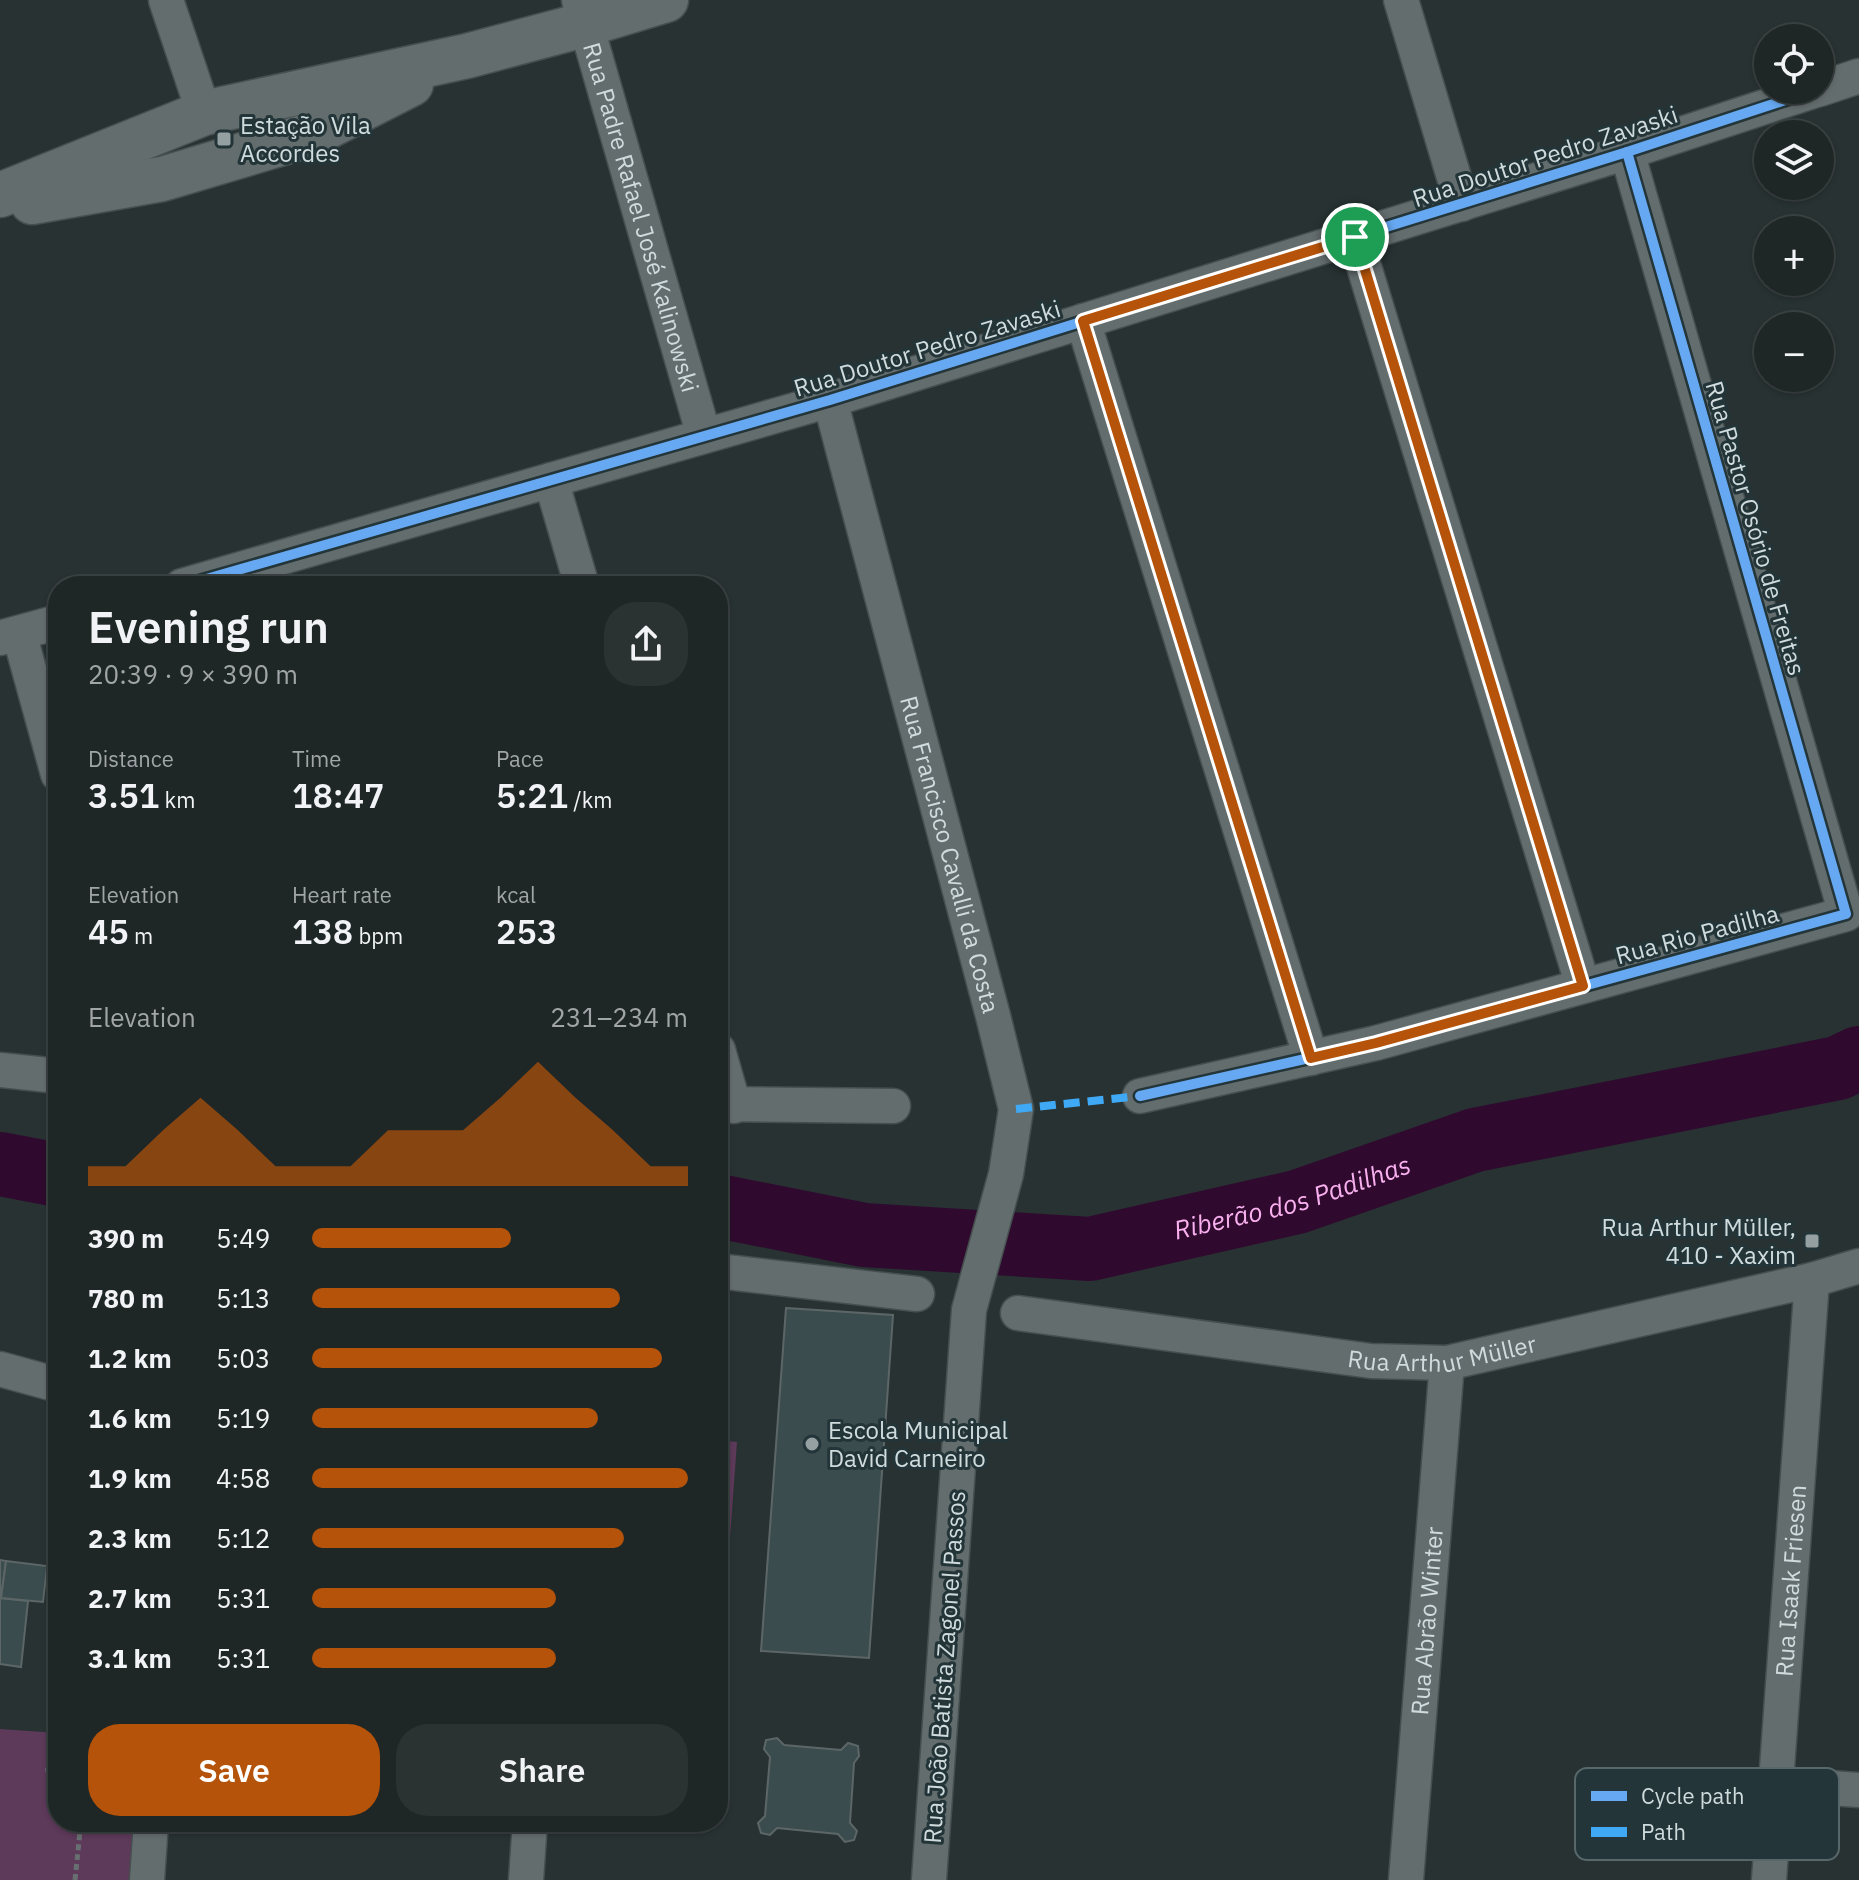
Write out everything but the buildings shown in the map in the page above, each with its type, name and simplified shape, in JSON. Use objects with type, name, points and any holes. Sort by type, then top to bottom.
[{"type":"street","points":[[166,0],[204,113]]},
{"type":"street","points":[[0,208],[162,179],[313,134],[467,56],[583,12],[666,0]]},
{"type":"street","points":[[1401,0],[1462,204]]},
{"type":"street","name":"Rua Padre Rafael José Kalinowski","points":[[583,12],[704,436]]},
{"type":"street","points":[[0,195],[204,113],[467,56]]},
{"type":"street","name":"Rua Doutor Pedro Zavaski","points":[[1834,84],[1859,76]]},
{"type":"street","name":"Rua Doutor Pedro Zavaski","points":[[255,576],[291,571],[551,480],[830,400],[1773,104]]},
{"type":"street","name":"Rua Pastor Osório de Freitas","points":[[1627,152],[1846,914]]},
{"type":"street","points":[[1355,237],[1583,986]]},
{"type":"street","points":[[1083,321],[1311,1058]]},
{"type":"street","name":"Rua Francisco Cavalli da Costa","points":[[830,400],[1016,1109],[1006,1174],[972,1303]]},
{"type":"street","points":[[551,480],[579,576]]},
{"type":"street","points":[[48,625],[9,636],[48,746]]},
{"type":"street","name":"Rua Rio Padilha","points":[[1140,1096],[1376,1043],[1846,914]]},
{"type":"street","points":[[0,1070],[48,1075]]},
{"type":"street","points":[[728,1105],[893,1106]]},
{"type":"street","name":"Rua Arthur Müller","points":[[1018,1313],[1371,1361],[1447,1363],[1812,1280],[1859,1266]]},
{"type":"street","points":[[728,1272],[917,1294]]},
{"type":"street","name":"Rua Isaak Friesen","points":[[1777,1768],[1812,1280]]},
{"type":"street","name":"Rua João Batista Zagonel Passos","points":[[929,1880],[972,1303]]},
{"type":"street","name":"Rua Abrão Winter","points":[[1406,1880],[1447,1363]]},
{"type":"street","points":[[0,1369],[48,1382]]},
{"type":"street","points":[[1839,1789],[1859,1790]]},
{"type":"street","points":[[147,1880],[150,1832]]},
{"type":"street","points":[[526,1880],[529,1832]]},
{"type":"street","name":"Rua Isaak Friesen","points":[[1769,1880],[1770,1860]]},
{"type":"path","points":[[75,1880],[80,1832]]},
{"type":"shaded area","points":[[728,1441],[737,1442],[728,1566]]},
{"type":"shaded area","points":[[0,1729],[48,1732],[48,1832],[135,1832],[132,1880],[0,1880]]},
{"type":"waterway","name":"Riberão dos Padilhas","points":[[728,1208],[864,1235],[1090,1249],[1297,1202],[1475,1140],[1838,1068],[1859,1058]]},
{"type":"waterway","name":"Riberão dos Padilhas","points":[[0,1164],[48,1173]]},
{"type":"marked path","points":[[1016,1109],[1140,1096]]},
{"type":"cycle path","points":[[217,576],[830,400],[1773,104]]},
{"type":"cycle path","points":[[1140,1096],[1376,1043],[1846,914],[1627,152]]},
{"type":"place","name":"Estação Vila Accordes","points":[[224,139]]},
{"type":"place","name":"Rua Arthur Müller, 410 - Xaxim","points":[[1812,1241]]},
{"type":"place","name":"Escola Municipal David Carneiro","points":[[812,1444]]},
{"type":"route","points":[[1355,237],[1583,986],[1311,1058],[1083,321],[1355,237]]}]
